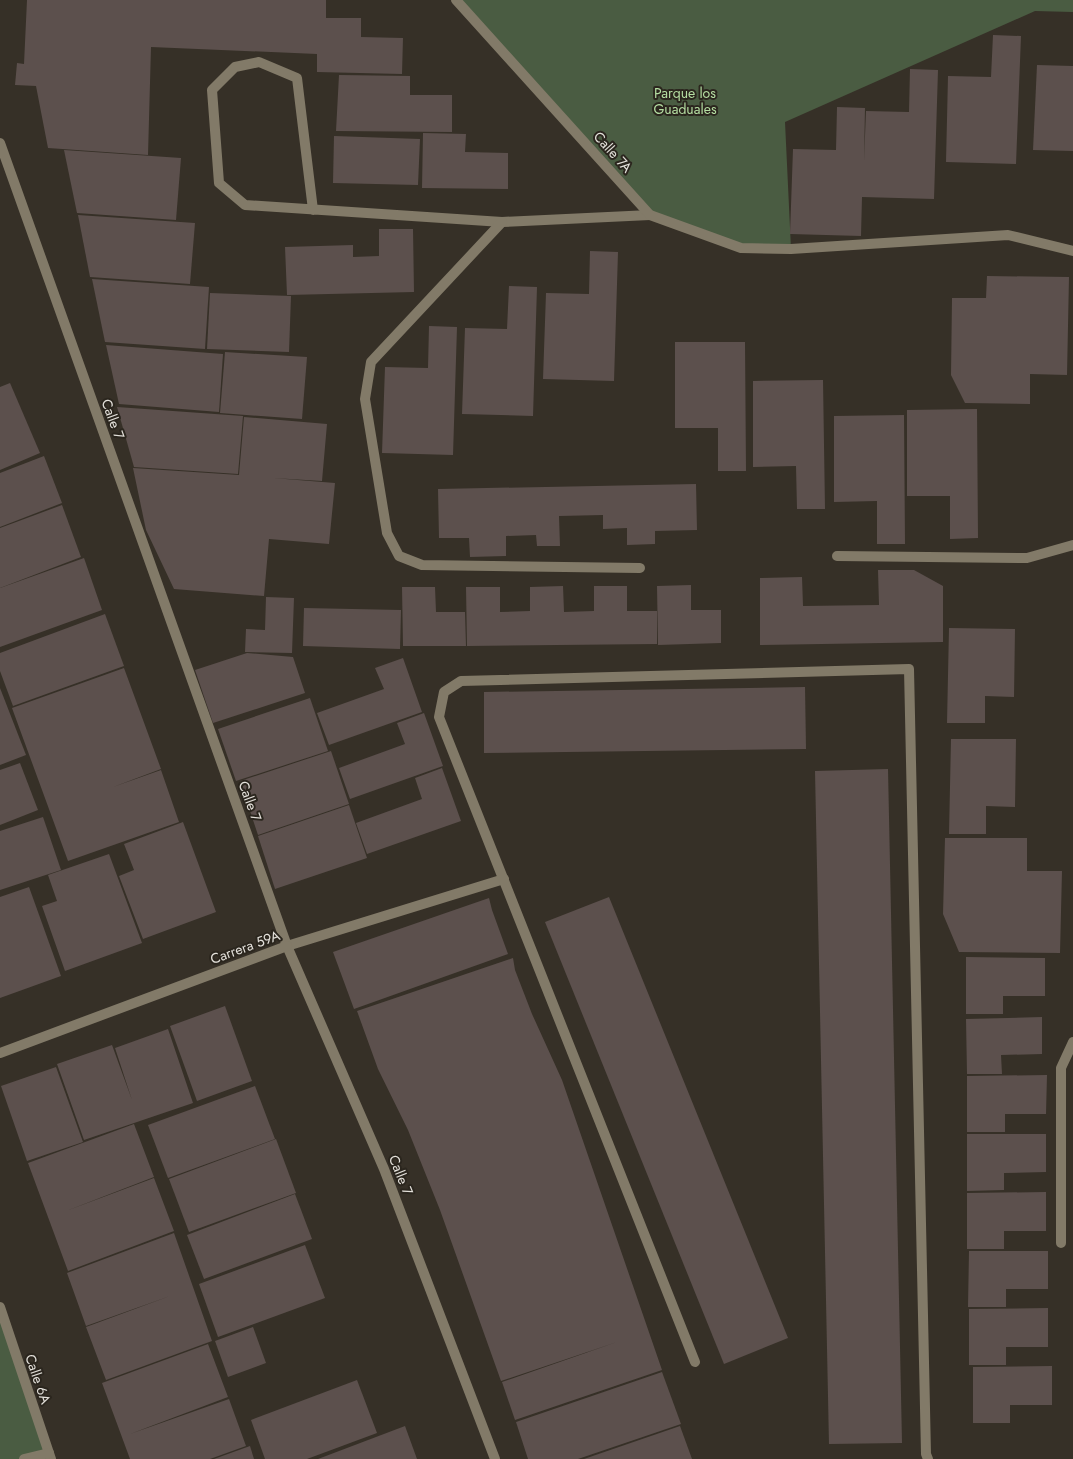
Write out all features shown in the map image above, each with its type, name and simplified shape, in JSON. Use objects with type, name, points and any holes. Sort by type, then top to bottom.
[{"type":"street","name":"Calle 7A","points":[[456,0],[650,215],[741,248],[791,249],[1008,235],[1073,251]]},
{"type":"street","points":[[313,210],[297,78],[258,62],[235,67],[212,90],[219,182],[245,206],[502,222],[650,215]]},
{"type":"street","name":"Calle 7","points":[[0,143],[287,946],[384,1169],[495,1459]]},
{"type":"street","points":[[502,222],[371,362],[365,399],[387,533],[399,556],[422,565],[640,568]]},
{"type":"street","points":[[837,556],[1028,558],[1073,545]]},
{"type":"street","points":[[695,1362],[439,717],[444,692],[461,681],[909,669],[926,1454],[928,1459]]},
{"type":"street","name":"Carrera 59A","points":[[0,1053],[287,946],[504,879]]},
{"type":"street","points":[[1061,1243],[1061,1068],[1073,1042]]},
{"type":"street","name":"Calle 6A","points":[[0,1307],[50,1456]]},
{"type":"street","points":[[24,1459],[50,1456]]},
{"type":"green space","name":"Parque los Guaduales","points":[[456,0],[1073,0],[1073,12],[1035,11],[785,122],[791,249],[741,248],[650,215]]},
{"type":"green space","points":[[0,1307],[49,1453],[24,1459],[0,1459]]},
{"type":"building","points":[[27,0],[326,0],[326,18],[361,18],[361,37],[403,38],[402,74],[317,72],[317,54],[151,47],[148,155],[48,148],[36,86],[15,85],[17,63],[24,64]]},
{"type":"building","points":[[993,35],[1021,36],[1016,164],[946,162],[948,76],[991,77]]},
{"type":"building","points":[[1037,65],[1073,66],[1073,151],[1033,150]]},
{"type":"building","points":[[910,69],[938,70],[934,199],[862,197],[861,236],[790,234],[793,149],[836,150],[837,107],[865,108],[864,161],[866,111],[909,112]]},
{"type":"building","points":[[339,75],[410,76],[410,95],[452,95],[452,132],[336,131]]},
{"type":"building","points":[[423,133],[466,134],[465,152],[508,153],[508,189],[422,188]]},
{"type":"building","points":[[334,136],[420,139],[418,185],[333,183]]},
{"type":"building","points":[[64,150],[181,158],[176,220],[77,213]]},
{"type":"building","points":[[78,215],[195,223],[190,284],[90,277]]},
{"type":"building","points":[[379,229],[413,229],[414,292],[287,295],[285,247],[353,245],[353,257],[379,256]]},
{"type":"building","points":[[590,251],[618,252],[614,381],[543,379],[546,293],[589,294]]},
{"type":"building","points":[[987,276],[1069,277],[1067,375],[1030,374],[1030,404],[965,403],[951,375],[952,298],[986,298]]},
{"type":"building","points":[[92,279],[209,287],[205,349],[105,342]]},
{"type":"building","points":[[509,286],[537,287],[533,416],[462,414],[465,328],[507,329]]},
{"type":"building","points":[[210,293],[291,296],[289,352],[207,349]]},
{"type":"building","points":[[429,326],[457,327],[453,455],[382,453],[385,367],[428,368]]},
{"type":"building","points":[[675,342],[745,342],[746,471],[718,471],[718,428],[675,428]]},
{"type":"building","points":[[106,345],[223,354],[219,412],[119,404]]},
{"type":"building","points":[[225,352],[307,357],[302,419],[220,413]]},
{"type":"building","points":[[823,380],[825,509],[797,509],[796,466],[753,467],[753,381]]},
{"type":"building","points":[[10,383],[40,453],[0,470],[0,387]]},
{"type":"building","points":[[117,407],[243,416],[238,474],[134,467]]},
{"type":"building","points":[[977,409],[978,538],[950,539],[950,496],[907,496],[907,410]]},
{"type":"building","points":[[904,415],[905,544],[877,544],[877,501],[834,502],[834,416]]},
{"type":"building","points":[[244,417],[327,424],[322,481],[273,478],[335,483],[329,544],[269,539],[264,596],[174,589],[146,530],[133,468],[239,475]]},
{"type":"building","points":[[44,456],[62,503],[0,527],[0,473]]},
{"type":"building","points":[[696,484],[697,530],[655,531],[655,544],[627,545],[627,528],[603,529],[603,515],[559,516],[560,546],[537,546],[536,535],[506,536],[506,556],[470,557],[469,538],[439,538],[438,489]]},
{"type":"building","points":[[62,505],[81,557],[0,588],[0,528]]},
{"type":"building","points":[[84,558],[102,610],[0,647],[0,588]]},
{"type":"building","points":[[878,570],[914,570],[943,586],[943,642],[760,645],[760,578],[802,577],[803,606],[879,605]]},
{"type":"building","points":[[691,585],[691,610],[721,610],[721,643],[658,645],[657,586]]},
{"type":"building","points":[[563,586],[564,612],[594,611],[594,586],[627,586],[627,611],[657,611],[657,644],[467,646],[466,587],[500,587],[500,612],[530,611],[530,587]]},
{"type":"building","points":[[402,587],[435,587],[436,612],[465,612],[466,646],[403,646]]},
{"type":"building","points":[[266,597],[294,598],[292,653],[245,652],[246,629],[265,630]]},
{"type":"building","points":[[304,608],[401,610],[400,649],[303,646]]},
{"type":"building","points":[[105,614],[124,666],[13,706],[0,671],[0,653]]},
{"type":"building","points":[[949,628],[1015,629],[1014,697],[985,696],[985,723],[947,723]]},
{"type":"building","points":[[247,653],[293,657],[305,693],[213,723],[195,670]]},
{"type":"building","points":[[403,658],[422,712],[329,745],[317,713],[384,689],[375,668]]},
{"type":"building","points":[[124,668],[161,769],[113,787],[161,770],[179,822],[68,861],[12,708]]},
{"type":"building","points":[[805,687],[806,749],[484,753],[484,692]]},
{"type":"building","points":[[0,688],[26,755],[0,765]]},
{"type":"building","points":[[310,698],[328,751],[236,781],[218,729]]},
{"type":"building","points":[[424,713],[443,766],[350,799],[339,768],[405,744],[397,723]]},
{"type":"building","points":[[951,739],[1016,739],[1015,807],[986,806],[986,834],[949,834]]},
{"type":"building","points":[[331,751],[349,804],[258,835],[240,781]]},
{"type":"building","points":[[20,763],[38,810],[0,825],[0,770]]},
{"type":"building","points":[[442,768],[461,821],[367,854],[356,823],[422,799],[415,778]]},
{"type":"building","points":[[888,769],[902,1443],[829,1444],[815,771]]},
{"type":"building","points":[[349,805],[367,858],[275,889],[258,836]]},
{"type":"building","points":[[43,817],[61,870],[0,890],[0,831]]},
{"type":"building","points":[[183,822],[216,912],[143,939],[119,876],[134,870],[124,844]]},
{"type":"building","points":[[945,838],[1027,838],[1027,871],[1062,871],[1060,953],[959,952],[943,914]]},
{"type":"building","points":[[109,854],[142,943],[65,971],[42,906],[57,901],[48,875]]},
{"type":"building","points":[[29,887],[61,976],[0,998],[0,897]]},
{"type":"building","points":[[609,897],[788,1338],[724,1364],[545,922]]},
{"type":"building","points":[[489,898],[508,954],[354,1009],[333,952]]},
{"type":"building","points":[[966,957],[1045,958],[1045,996],[1003,996],[1003,1014],[966,1014]]},
{"type":"building","points":[[513,958],[515,970],[532,1014],[562,1080],[662,1370],[515,1420],[502,1382],[617,1342],[501,1381],[440,1210],[408,1130],[378,1069],[357,1011]]},
{"type":"building","points":[[225,1006],[252,1081],[197,1101],[170,1026]]},
{"type":"building","points":[[1042,1017],[1042,1054],[1001,1055],[1002,1074],[967,1074],[966,1019]]},
{"type":"building","points":[[168,1029],[193,1103],[84,1140],[57,1064],[112,1045],[132,1100],[115,1048]]},
{"type":"building","points":[[56,1067],[83,1142],[27,1161],[1,1086]]},
{"type":"building","points":[[1047,1075],[1046,1114],[1005,1114],[1005,1132],[967,1132],[967,1076]]},
{"type":"building","points":[[255,1086],[275,1139],[168,1178],[148,1125]]},
{"type":"building","points":[[134,1124],[154,1177],[66,1211],[154,1178],[174,1231],[68,1271],[28,1163]]},
{"type":"building","points":[[967,1134],[1046,1134],[1046,1172],[1004,1173],[1004,1190],[967,1191]]},
{"type":"building","points":[[276,1139],[296,1193],[189,1232],[169,1179]]},
{"type":"building","points":[[1046,1192],[1046,1231],[1004,1231],[1004,1249],[967,1249],[967,1193]]},
{"type":"building","points":[[295,1194],[312,1239],[204,1279],[187,1235]]},
{"type":"building","points":[[174,1233],[212,1341],[106,1380],[86,1327],[170,1296],[86,1326],[67,1273]]},
{"type":"building","points":[[305,1245],[325,1298],[218,1337],[199,1284]]},
{"type":"building","points":[[969,1251],[1048,1251],[1048,1289],[1006,1289],[1006,1307],[968,1307]]},
{"type":"building","points":[[1048,1308],[1048,1347],[1006,1347],[1006,1365],[969,1365],[969,1309]]},
{"type":"building","points":[[253,1327],[266,1363],[228,1377],[215,1341]]},
{"type":"building","points":[[208,1344],[228,1397],[130,1434],[229,1399],[246,1446],[210,1459],[130,1459],[102,1383]]},
{"type":"building","points":[[1052,1366],[1052,1405],[1010,1405],[1010,1423],[973,1423],[973,1367]]},
{"type":"building","points":[[662,1372],[681,1424],[578,1459],[528,1459],[516,1422]]},
{"type":"building","points":[[357,1380],[377,1433],[307,1459],[265,1459],[251,1420]]},
{"type":"building","points":[[405,1426],[417,1459],[318,1459]]},
{"type":"building","points":[[680,1426],[692,1459],[584,1459]]},
{"type":"building","points":[[250,1446],[254,1459],[214,1459]]}]
